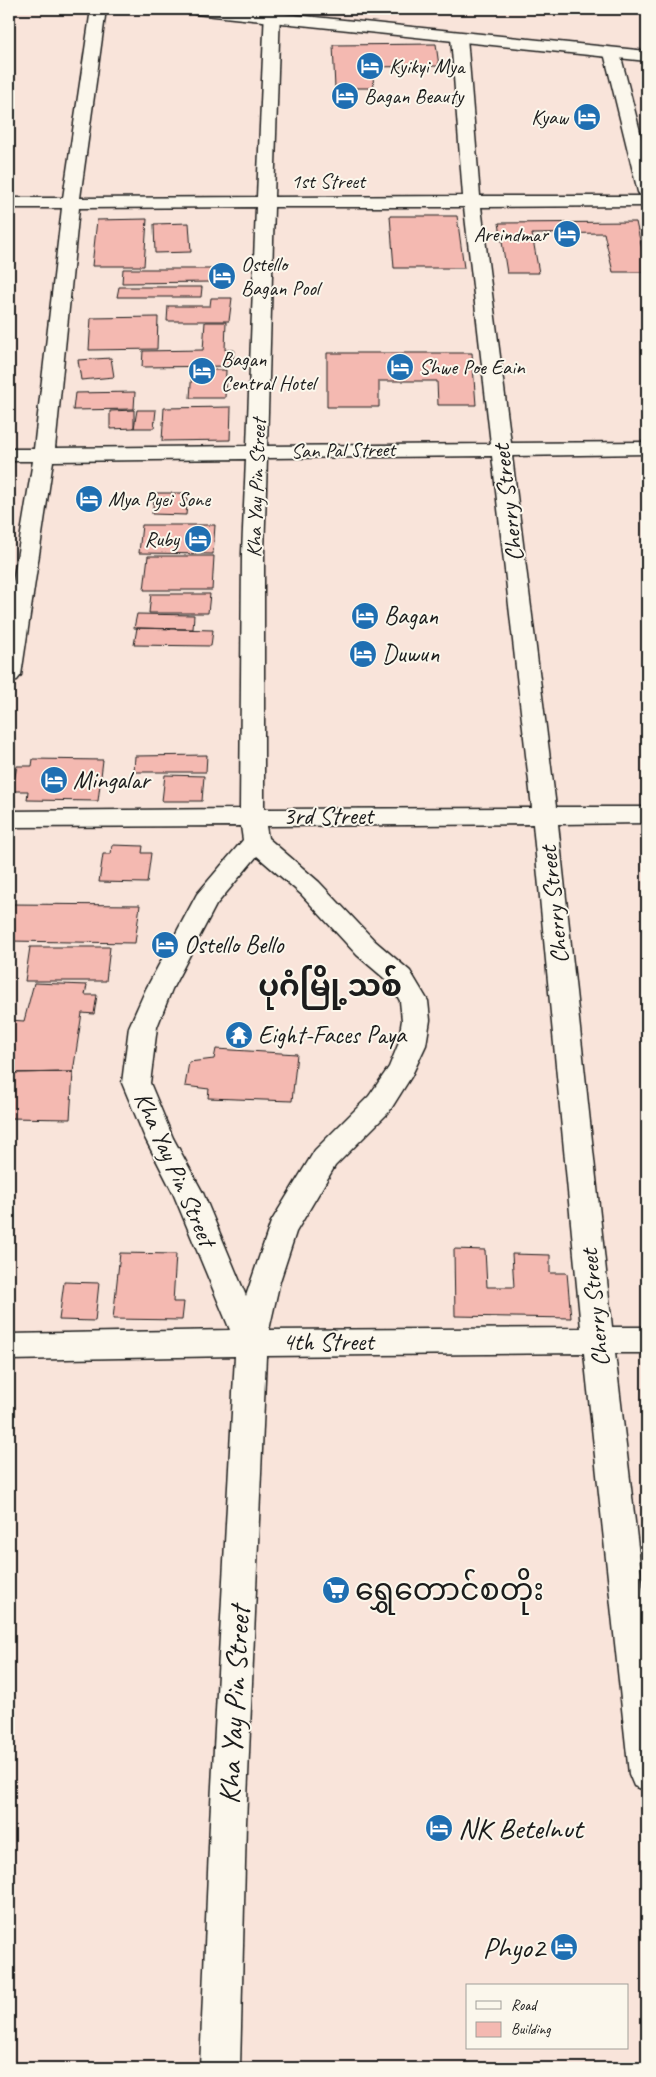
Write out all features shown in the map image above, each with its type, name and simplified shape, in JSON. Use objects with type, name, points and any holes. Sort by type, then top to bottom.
[{"type":"street","points":[[9,674],[44,455],[71,203],[98,9]]},
{"type":"street","points":[[195,9],[272,12],[459,37],[647,56]]},
{"type":"street","name":"Kha Yay Pin Street","points":[[251,1343],[188,1193],[158,1138],[136,1083],[143,1027],[164,980],[206,900],[254,829],[254,553],[272,12]]},
{"type":"street","name":"Cherry Street","points":[[459,37],[472,202],[545,815],[598,1340],[647,1774]]},
{"type":"street","points":[[612,53],[647,192]]},
{"type":"street","name":"1st Street","points":[[9,203],[266,204],[647,201]]},
{"type":"street","name":"San Pal Street","points":[[9,455],[502,448],[647,448]]},
{"type":"street","name":"3rd Street","points":[[9,820],[254,829],[545,815],[647,815]]},
{"type":"street","name":"Kha Yay Pin Street","points":[[220,2068],[228,1823],[251,1343],[265,1281],[282,1230],[325,1158],[378,1104],[401,1070],[412,1045],[416,1020],[414,1001],[401,978],[366,948],[254,829]]},
{"type":"street","name":"4th Street","points":[[9,1347],[647,1340]]},
{"type":"building","name":"Kyikyi Mya","points":[[436,44],[439,66],[372,67],[374,88],[335,88],[333,45]]},
{"type":"building","points":[[390,216],[457,216],[464,268],[394,268]]},
{"type":"building","points":[[147,219],[144,266],[92,266],[97,220]]},
{"type":"building","points":[[636,222],[647,272],[613,272],[604,233],[532,234],[539,273],[507,273],[499,223]]},
{"type":"building","points":[[189,223],[191,252],[155,253],[154,224]]},
{"type":"building","points":[[123,269],[212,269],[211,282],[122,283]]},
{"type":"building","points":[[119,287],[202,287],[201,297],[117,297]]},
{"type":"building","points":[[211,298],[232,298],[229,321],[167,321],[168,306],[210,306]]},
{"type":"building","points":[[158,317],[157,349],[89,350],[91,318]]},
{"type":"building","points":[[205,322],[226,322],[225,350],[234,350],[233,366],[142,367],[143,351],[203,350]]},
{"type":"building","name":"Shwe Poe Eain","points":[[327,353],[472,353],[476,405],[438,405],[437,381],[379,381],[379,407],[327,407]]},
{"type":"building","points":[[111,358],[114,377],[81,380],[78,360]]},
{"type":"building","points":[[192,370],[226,370],[225,398],[190,398]]},
{"type":"building","points":[[135,392],[134,409],[73,410],[75,393]]},
{"type":"building","points":[[231,407],[230,440],[162,441],[164,408]]},
{"type":"building","points":[[134,410],[134,428],[110,429],[110,411]]},
{"type":"building","points":[[137,410],[156,410],[154,428],[134,428]]},
{"type":"building","points":[[155,493],[188,493],[186,515],[152,514]]},
{"type":"building","points":[[142,525],[215,525],[213,554],[139,553]]},
{"type":"building","points":[[148,556],[214,556],[212,590],[144,590]]},
{"type":"building","points":[[151,594],[210,594],[208,613],[149,613]]},
{"type":"building","points":[[137,614],[194,615],[193,629],[134,628]]},
{"type":"building","points":[[137,628],[213,630],[211,646],[134,645]]},
{"type":"building","points":[[207,755],[206,772],[134,772],[135,756]]},
{"type":"building","points":[[33,759],[103,760],[98,801],[27,800],[28,791],[12,791],[17,766],[32,766]]},
{"type":"building","points":[[165,775],[204,776],[202,801],[162,801]]},
{"type":"building","points":[[112,845],[143,846],[142,853],[151,853],[147,883],[99,882],[103,854],[111,854]]},
{"type":"building","points":[[9,904],[140,905],[135,943],[9,941]]},
{"type":"building","points":[[30,947],[110,947],[106,981],[25,981]]},
{"type":"building","points":[[34,983],[87,985],[85,995],[97,995],[94,1014],[82,1013],[73,1072],[9,1073],[9,1020],[24,1021]]},
{"type":"building","points":[[216,1049],[297,1054],[292,1101],[208,1098],[209,1089],[185,1086],[189,1062],[214,1059]]},
{"type":"building","points":[[73,1072],[70,1119],[9,1118],[9,1073]]},
{"type":"building","points":[[454,1249],[485,1250],[487,1287],[514,1287],[512,1254],[550,1255],[550,1273],[567,1273],[571,1318],[455,1316]]},
{"type":"building","points":[[120,1253],[176,1254],[173,1302],[184,1302],[182,1320],[113,1319]]},
{"type":"building","points":[[64,1282],[99,1283],[95,1321],[59,1320]]},
{"type":"place","name":"Kyikyi Mya","points":[[370,66]]},
{"type":"place","name":"Bagan Beauty","points":[[345,96]]},
{"type":"place","name":"Kyaw","points":[[587,117]]},
{"type":"place","name":"Areindmar","points":[[567,234]]},
{"type":"place","name":"Ostello Bagan Pool","points":[[222,276]]},
{"type":"place","name":"Shwe Poe Eain","points":[[400,367]]},
{"type":"place","name":"Bagan Central Hotel","points":[[202,371]]},
{"type":"place","name":"Mya Pyei Sone","points":[[89,499]]},
{"type":"place","name":"Ruby","points":[[198,539]]},
{"type":"place","name":"Bagan","points":[[365,616]]},
{"type":"place","name":"Duwun","points":[[363,654]]},
{"type":"place","name":"Mingalar","points":[[54,780]]},
{"type":"place","name":"Ostello Bello","points":[[165,945]]},
{"type":"place","name":"Eight-Faces Paya","points":[[239,1035]]},
{"type":"place","name":"ရွှေတောင်စတိုး","points":[[336,1590]]},
{"type":"place","name":"NK Betelnut","points":[[439,1828]]},
{"type":"place","name":"Phyo2","points":[[564,1947]]},
{"type":"district","name":"ပုဂံမြို့သစ်","points":[[330,986]]}]
